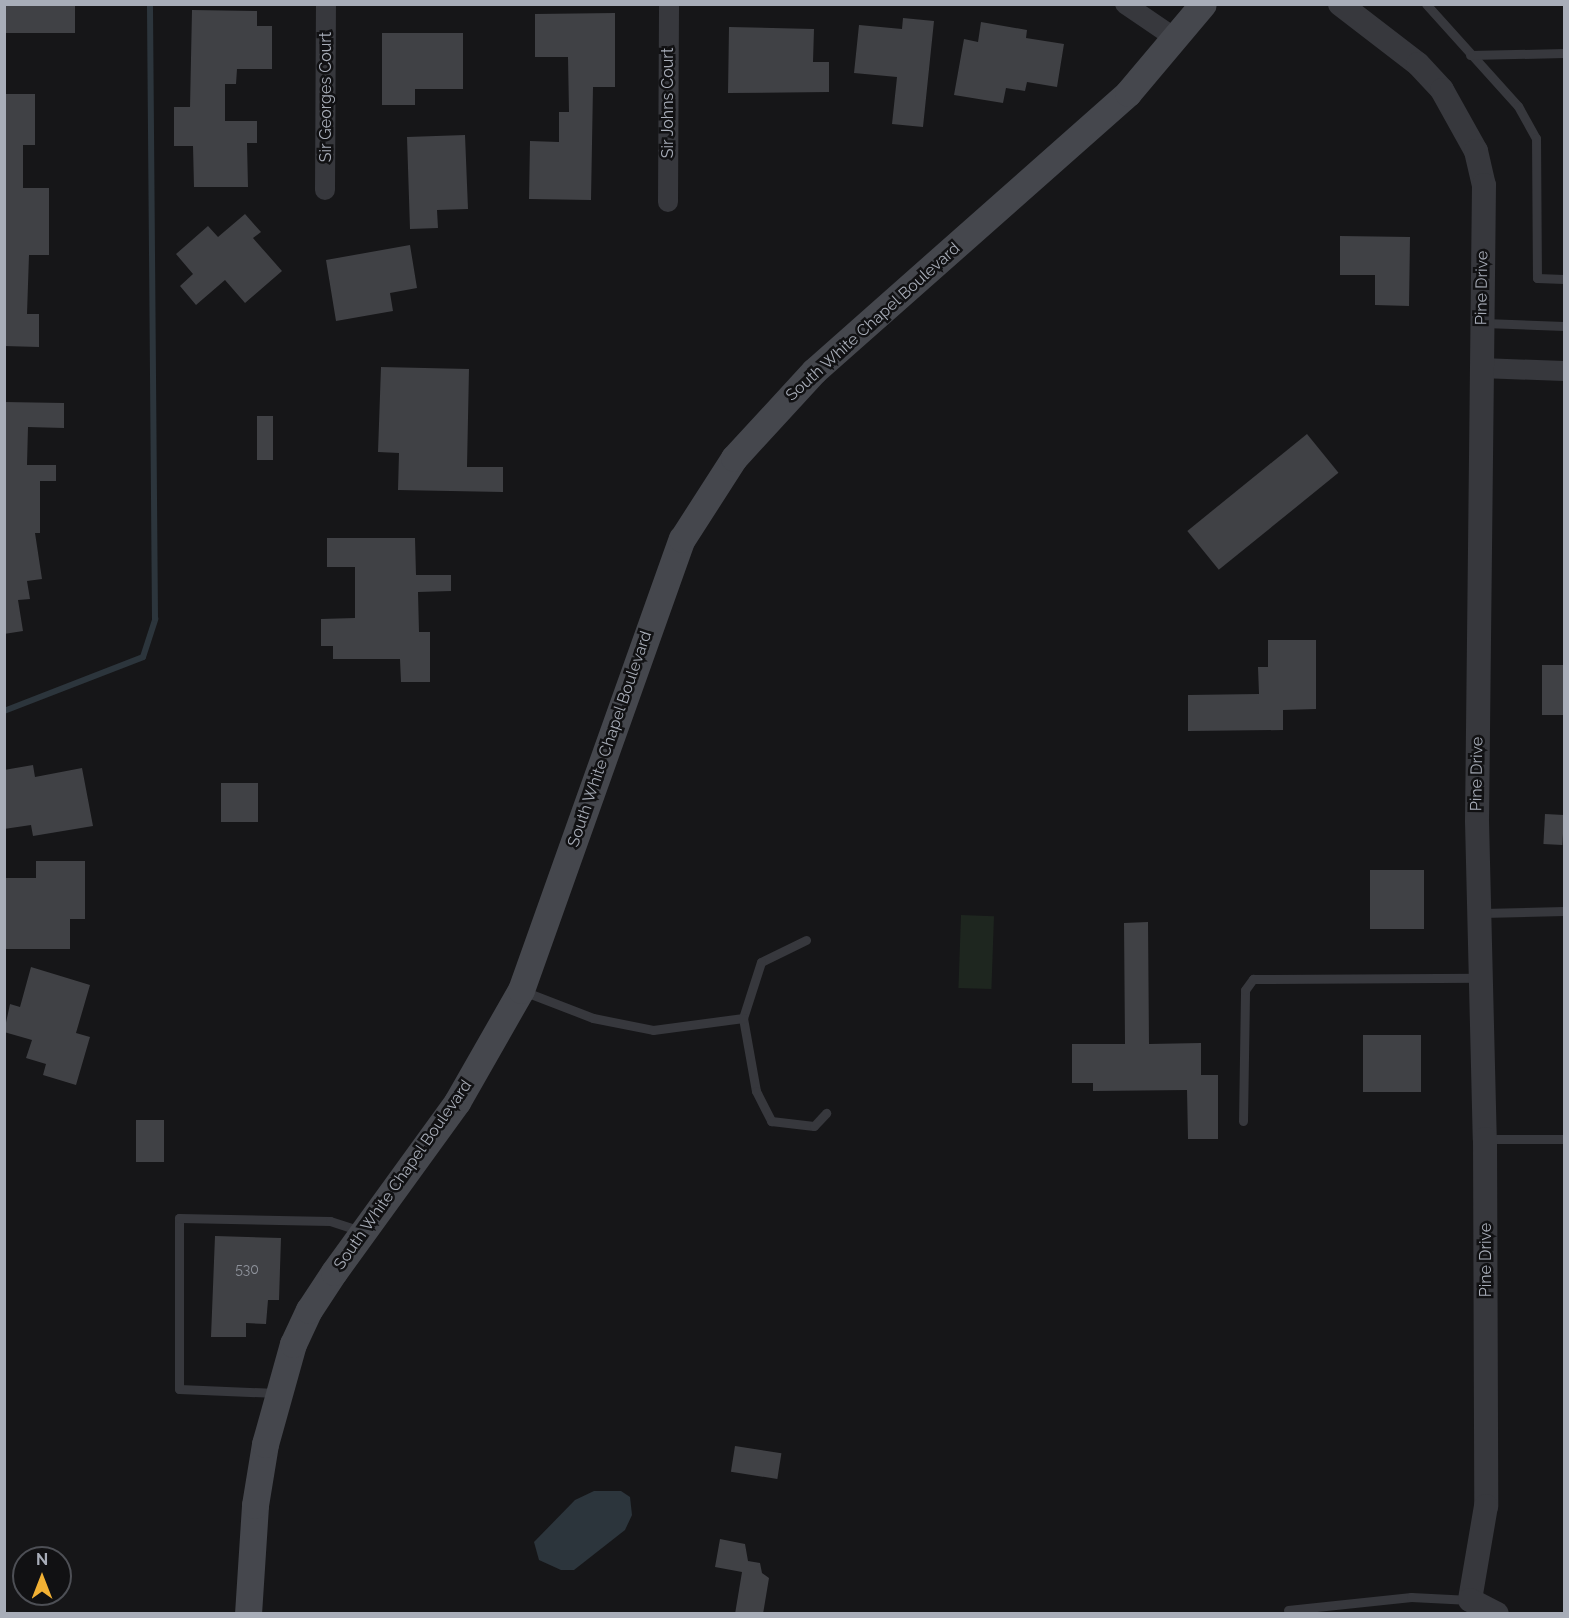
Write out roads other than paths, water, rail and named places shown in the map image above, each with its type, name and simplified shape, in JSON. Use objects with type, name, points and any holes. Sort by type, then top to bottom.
[{"type":"main road","name":"South White Chapel Boulevard","points":[[248,1614],[255,1505],[277,1393],[309,1310],[362,1232],[458,1102],[521,990],[682,539],[734,458],[814,371],[1060,156],[1128,93],[1203,4]]},
{"type":"street","name":"Sir Georges Court","points":[[325,190],[326,4]]},
{"type":"street","name":"Sir Johns Court","points":[[668,202],[669,4]]},
{"type":"street","points":[[1125,4],[1175,38]]},
{"type":"street","name":"Pine Drive","points":[[1340,4],[1418,64],[1462,119],[1476,151],[1484,185],[1479,913],[1485,1138],[1486,1506],[1467,1607]]},
{"type":"street","points":[[1481,368],[1564,371]]},
{"type":"street","points":[[1467,1607],[1497,1614]]},
{"type":"lane","points":[[1426,4],[1518,106],[1536,138],[1537,278],[1564,279]]},
{"type":"lane","points":[[1470,55],[1564,53]]},
{"type":"lane","points":[[1482,322],[1564,326]]},
{"type":"lane","points":[[1479,913],[1564,911]]},
{"type":"lane","points":[[806,940],[761,962],[743,1018],[756,1091],[771,1121],[814,1126],[826,1113]]},
{"type":"lane","points":[[1243,1121],[1245,990],[1253,979],[1481,978]]},
{"type":"lane","points":[[521,990],[593,1018],[653,1030],[743,1018]]},
{"type":"lane","points":[[1485,1138],[1564,1139]]},
{"type":"lane","points":[[277,1393],[179,1389],[179,1218],[330,1221],[362,1232]]},
{"type":"lane","points":[[1287,1610],[1411,1597],[1467,1607]]},
{"type":"waterway","points":[[4,711],[143,657],[155,619],[150,4]]}]
